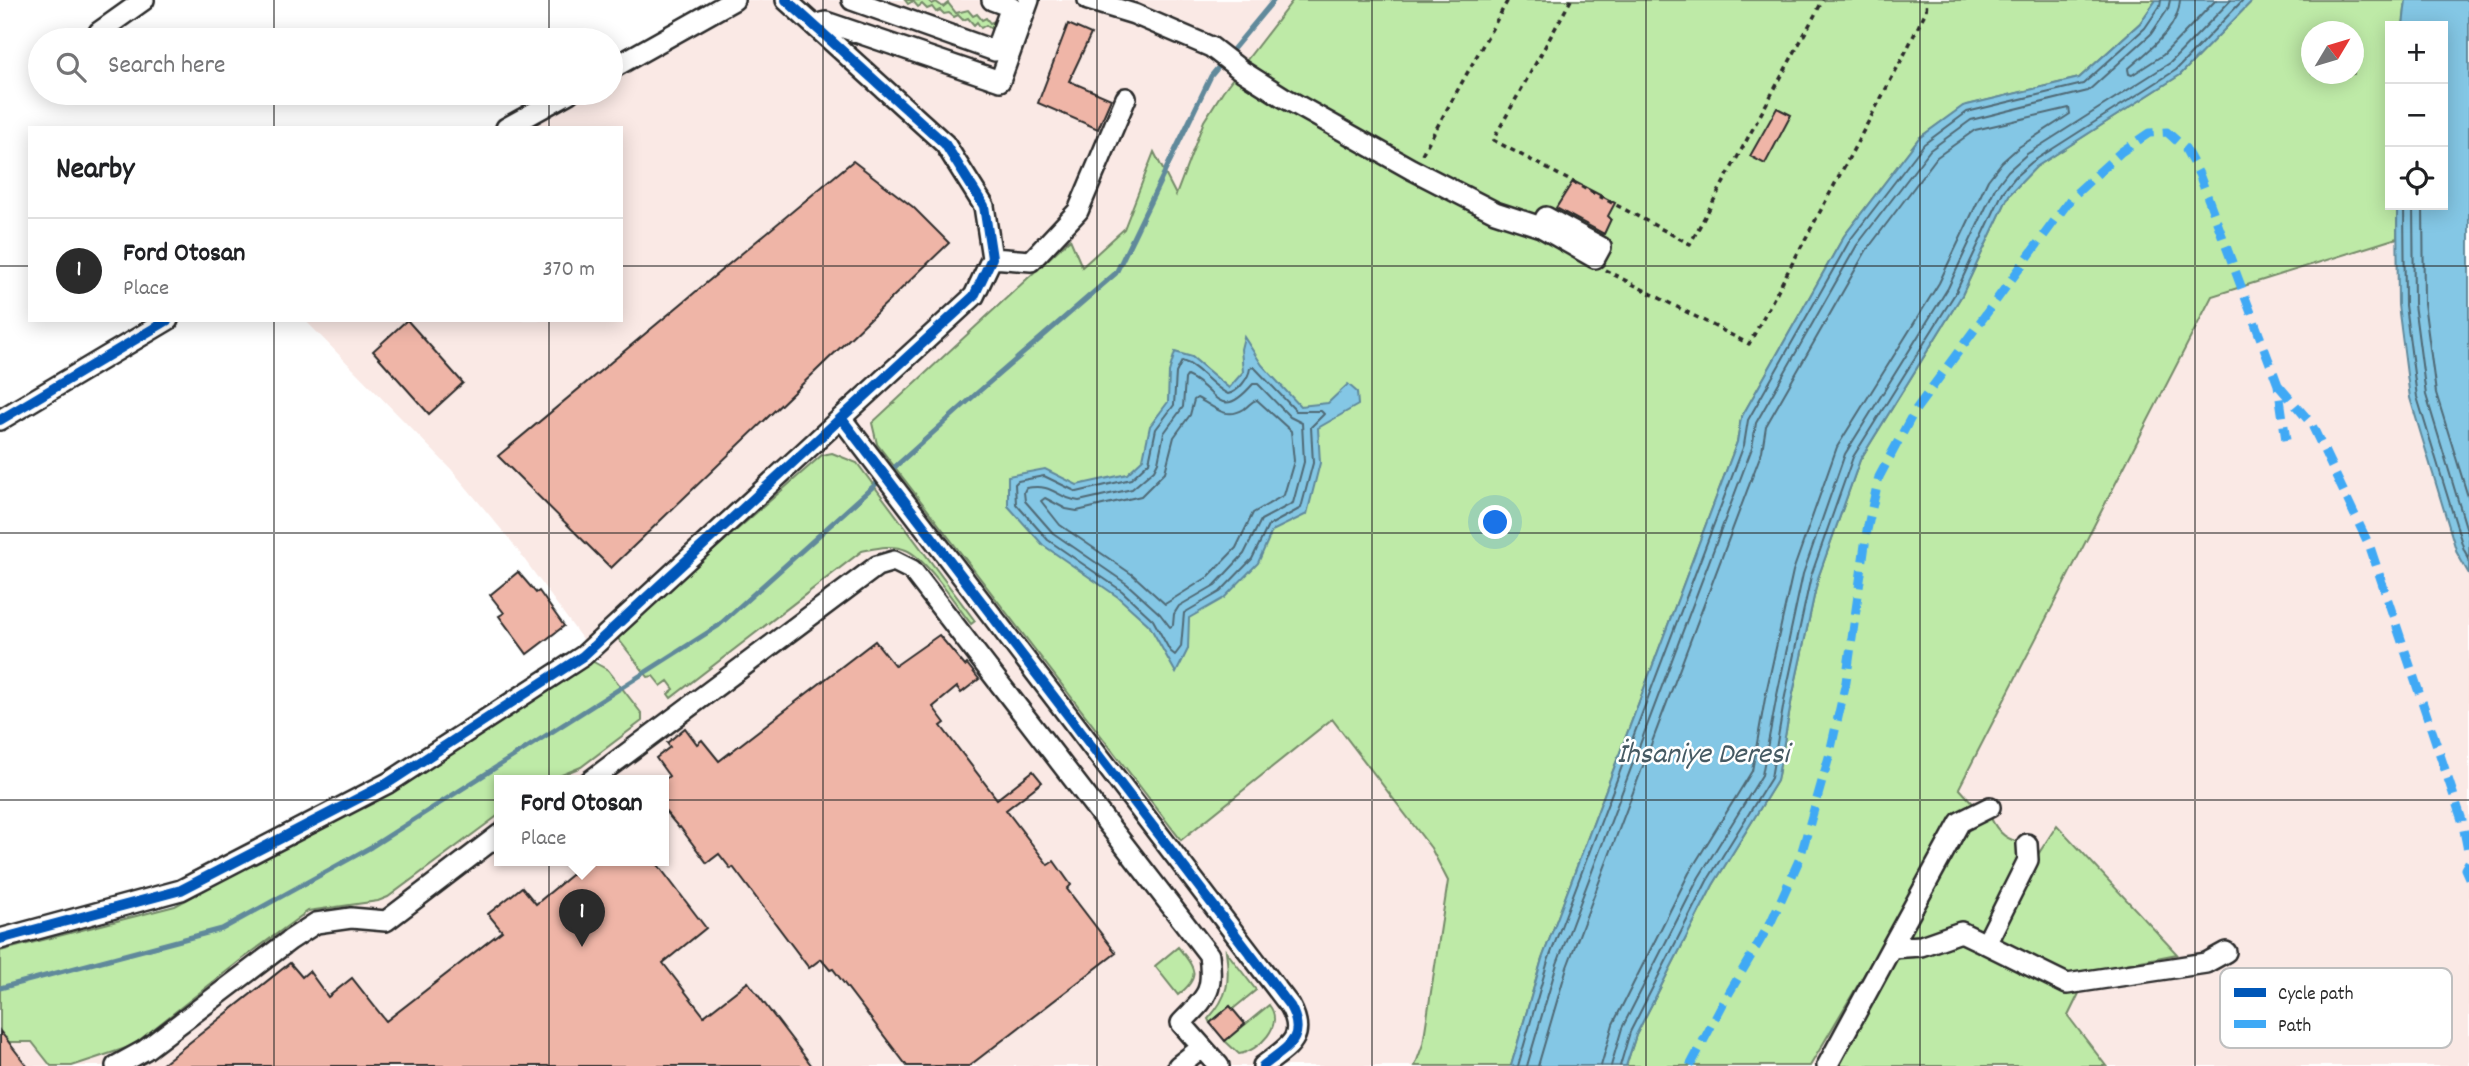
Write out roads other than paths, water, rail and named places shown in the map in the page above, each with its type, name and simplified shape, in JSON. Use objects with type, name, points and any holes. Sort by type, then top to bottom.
[{"type":"street","points":[[105,28],[144,0]]},
{"type":"street","points":[[623,62],[734,0]]},
{"type":"street","points":[[0,939],[181,890],[388,783],[583,656],[974,296],[992,258],[984,206],[945,144],[786,0]]},
{"type":"street","points":[[852,0],[995,51],[1011,7],[992,0]]},
{"type":"street","points":[[814,25],[826,22],[1000,81],[1029,0]]},
{"type":"street","points":[[1088,0],[1134,14],[1211,47],[1283,97],[1413,170],[1495,212],[1541,227],[1595,258]]},
{"type":"street","points":[[992,258],[1031,261],[1078,211],[1126,98]]},
{"type":"street","points":[[510,126],[547,105]]},
{"type":"street","points":[[0,420],[165,322]]},
{"type":"street","points":[[841,418],[1290,1006],[1298,1021],[1297,1032],[1290,1045],[1263,1066]]},
{"type":"street","points":[[599,775],[877,566],[894,561],[912,570],[1209,955],[1212,978],[1206,997],[1181,1023],[1219,1066]]},
{"type":"street","points":[[1827,1066],[1961,822],[1990,807]]},
{"type":"street","points":[[116,1066],[145,1050],[316,923],[351,918],[386,921],[494,839]]},
{"type":"street","points":[[1986,944],[2028,860],[2027,844]]},
{"type":"street","points":[[1891,948],[1922,946],[1961,932],[2067,984],[2206,963],[2227,952]]},
{"type":"street","points":[[1178,1066],[1201,1048]]},
{"type":"water","name":"İhsaniye Deresi","points":[[2156,0],[2253,0],[2180,75],[2036,167],[2009,195],[1962,295],[1860,460],[1818,578],[1777,781],[1713,885],[1636,1035],[1626,1066],[1511,1066],[1542,959],[1737,442],[1741,418],[1844,236],[1919,138],[1963,106],[2079,78],[2140,23]]},
{"type":"water","points":[[2406,0],[2469,0],[2469,574],[2457,553],[2410,398],[2398,305],[2397,210],[2448,210],[2448,21],[2404,21]]},
{"type":"water","points":[[1244,337],[1262,365],[1300,406],[1328,403],[1348,384],[1357,392],[1358,405],[1318,428],[1320,463],[1307,514],[1272,531],[1258,563],[1224,598],[1189,618],[1188,649],[1176,673],[1149,625],[1118,597],[1043,545],[1008,506],[1008,476],[1045,469],[1077,485],[1127,474],[1143,459],[1150,426],[1168,402],[1169,372],[1175,352],[1192,357],[1229,388],[1243,372],[1241,349]]},
{"type":"waterway","points":[[0,988],[222,929],[371,847],[718,626],[976,394],[1116,273],[1211,76],[1274,0]]},
{"type":"place","name":"Ford Otosan","points":[[582,947]]}]
